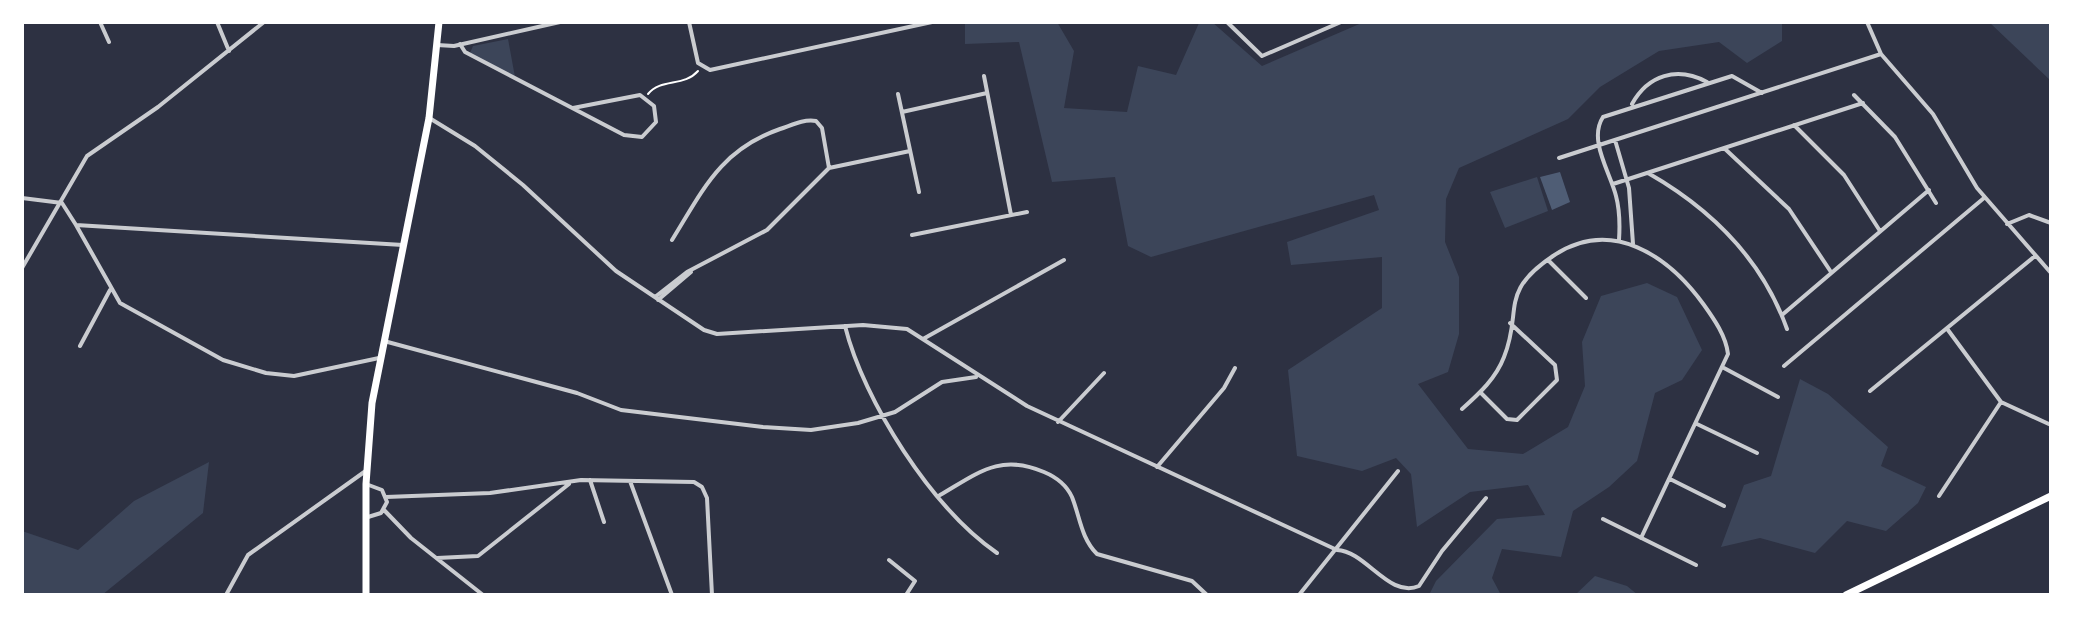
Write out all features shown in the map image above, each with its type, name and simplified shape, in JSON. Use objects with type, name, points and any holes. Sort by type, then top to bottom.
[{"type":"main road","points":[[366,595],[366,484],[379,358],[429,118],[439,22]]},
{"type":"main road","points":[[1846,595],[2051,496]]},
{"type":"street","points":[[100,22],[109,42]]},
{"type":"street","points":[[217,22],[229,51]]},
{"type":"street","points":[[22,268],[87,156],[158,107],[264,22]]},
{"type":"street","points":[[436,44],[460,44],[560,22]]},
{"type":"street","points":[[689,22],[701,67],[710,70],[932,22]]},
{"type":"street","points":[[1227,22],[1262,56],[1341,22]]},
{"type":"street","points":[[1867,22],[1881,54],[1933,114],[1984,197],[2051,273]]},
{"type":"street","points":[[460,44],[463,51],[573,108],[636,138],[648,133],[656,122],[656,111],[646,97],[634,95],[573,108]]},
{"type":"street","points":[[1559,158],[1881,54]]},
{"type":"street","points":[[1631,106],[1649,83],[1667,74],[1687,73],[1707,82]]},
{"type":"street","points":[[984,76],[1011,215]]},
{"type":"street","points":[[1619,240],[1619,212],[1599,145],[1598,129],[1603,117],[1707,82],[1737,77],[1762,93]]},
{"type":"street","points":[[902,112],[987,93]]},
{"type":"street","points":[[898,94],[919,192]]},
{"type":"street","points":[[1854,95],[1895,137],[1936,203]]},
{"type":"street","points":[[1613,184],[1863,103]]},
{"type":"street","points":[[429,118],[498,164],[568,223],[610,266],[710,333],[892,325],[923,339],[979,377],[1058,422],[1337,550],[1353,554],[1397,585],[1413,589],[1423,582],[1442,551],[1486,498]]},
{"type":"street","points":[[672,240],[720,164],[756,139],[804,121],[816,121],[822,128],[829,168]]},
{"type":"street","points":[[1794,125],[1844,175],[1880,231]]},
{"type":"street","points":[[1615,140],[1627,179],[1633,244]]},
{"type":"street","points":[[1724,148],[1789,209],[1831,272]]},
{"type":"street","points":[[656,299],[679,277],[767,230],[829,168],[910,151]]},
{"type":"street","points":[[1648,173],[1694,201],[1724,228],[1762,276],[1787,329]]},
{"type":"street","points":[[1782,315],[1929,190]]},
{"type":"street","points":[[1784,366],[1984,197]]},
{"type":"street","points":[[22,198],[62,203]]},
{"type":"street","points":[[62,203],[120,303],[207,352],[250,369],[281,376],[305,376],[379,358]]},
{"type":"street","points":[[912,235],[1027,212]]},
{"type":"street","points":[[2007,224],[2029,215],[2051,223]]},
{"type":"street","points":[[76,225],[404,245]]},
{"type":"street","points":[[1462,409],[1480,393],[1504,359],[1510,323],[1522,285],[1548,260],[1577,245],[1619,240],[1633,244],[1663,261],[1698,296],[1727,347],[1724,368],[1641,538]]},
{"type":"street","points":[[1870,391],[2035,256]]},
{"type":"street","points":[[923,339],[1064,260]]},
{"type":"street","points":[[1548,260],[1586,298]]},
{"type":"street","points":[[80,346],[110,290]]},
{"type":"street","points":[[1480,393],[1507,419],[1517,420],[1557,380],[1555,365],[1510,323]]},
{"type":"street","points":[[845,326],[859,373],[884,416],[940,495],[977,539],[997,553]]},
{"type":"street","points":[[1948,330],[2001,402],[2051,425]]},
{"type":"street","points":[[383,341],[577,393],[635,413],[752,427],[821,429],[884,416],[942,382],[979,377]]},
{"type":"street","points":[[1157,467],[1228,383],[1235,368]]},
{"type":"street","points":[[1724,368],[1778,397]]},
{"type":"street","points":[[1058,422],[1104,373]]},
{"type":"street","points":[[1939,496],[2001,402]]},
{"type":"street","points":[[1697,424],[1757,453]]},
{"type":"street","points":[[940,495],[997,464],[1011,462],[1027,465],[1063,483],[1072,497],[1087,542],[1097,554],[1192,581],[1207,595]]},
{"type":"street","points":[[226,595],[248,555],[367,470]]},
{"type":"street","points":[[1299,595],[1398,471]]},
{"type":"street","points":[[1670,479],[1724,506]]},
{"type":"street","points":[[590,480],[604,522]]},
{"type":"street","points":[[630,480],[672,595]]},
{"type":"street","points":[[366,484],[377,487],[386,497],[475,495],[571,481],[689,481],[702,487],[708,506],[712,595]]},
{"type":"street","points":[[437,558],[478,556],[571,481]]},
{"type":"street","points":[[384,510],[386,497]]},
{"type":"street","points":[[384,510],[483,595]]},
{"type":"street","points":[[365,518],[384,510]]},
{"type":"street","points":[[1603,519],[1696,565]]},
{"type":"street","points":[[889,560],[915,581],[906,595]]},
{"type":"path","points":[[646,97],[658,85],[691,78],[701,67]]},
{"type":"shaded area","points":[[965,22],[1057,22],[1074,51],[1064,108],[1127,112],[1138,66],[1176,75],[1199,23],[1212,22],[1262,66],[1364,22],[1782,22],[1782,41],[1747,63],[1719,42],[1659,51],[1600,87],[1568,119],[1459,168],[1446,199],[1445,242],[1459,277],[1459,334],[1448,372],[1418,384],[1468,449],[1523,454],[1568,427],[1585,386],[1582,342],[1601,296],[1647,283],[1677,297],[1702,350],[1682,380],[1655,393],[1637,461],[1609,487],[1573,511],[1561,557],[1502,549],[1492,578],[1501,595],[1429,595],[1436,581],[1497,519],[1545,515],[1528,485],[1470,492],[1417,527],[1411,474],[1396,458],[1362,471],[1297,456],[1288,370],[1382,308],[1382,257],[1291,265],[1287,242],[1379,210],[1374,195],[1151,257],[1128,246],[1115,177],[1052,182],[1019,42],[965,44]]},
{"type":"shaded area","points":[[1989,22],[2051,22],[2051,81]]},
{"type":"shaded area","points":[[508,39],[515,77],[470,53],[473,46]]},
{"type":"shaded area","points":[[1560,172],[1570,202],[1552,210],[1540,177]]},
{"type":"shaded area","points":[[1537,177],[1548,211],[1505,228],[1490,192]]},
{"type":"shaded area","points":[[1800,379],[1828,394],[1888,447],[1881,466],[1926,487],[1918,503],[1886,531],[1847,521],[1815,553],[1760,538],[1721,547],[1744,485],[1771,476]]},
{"type":"shaded area","points":[[209,462],[203,513],[102,595],[22,595],[22,531],[78,550],[134,501]]},
{"type":"shaded area","points":[[1595,576],[1627,586],[1638,595],[1575,595]]}]
